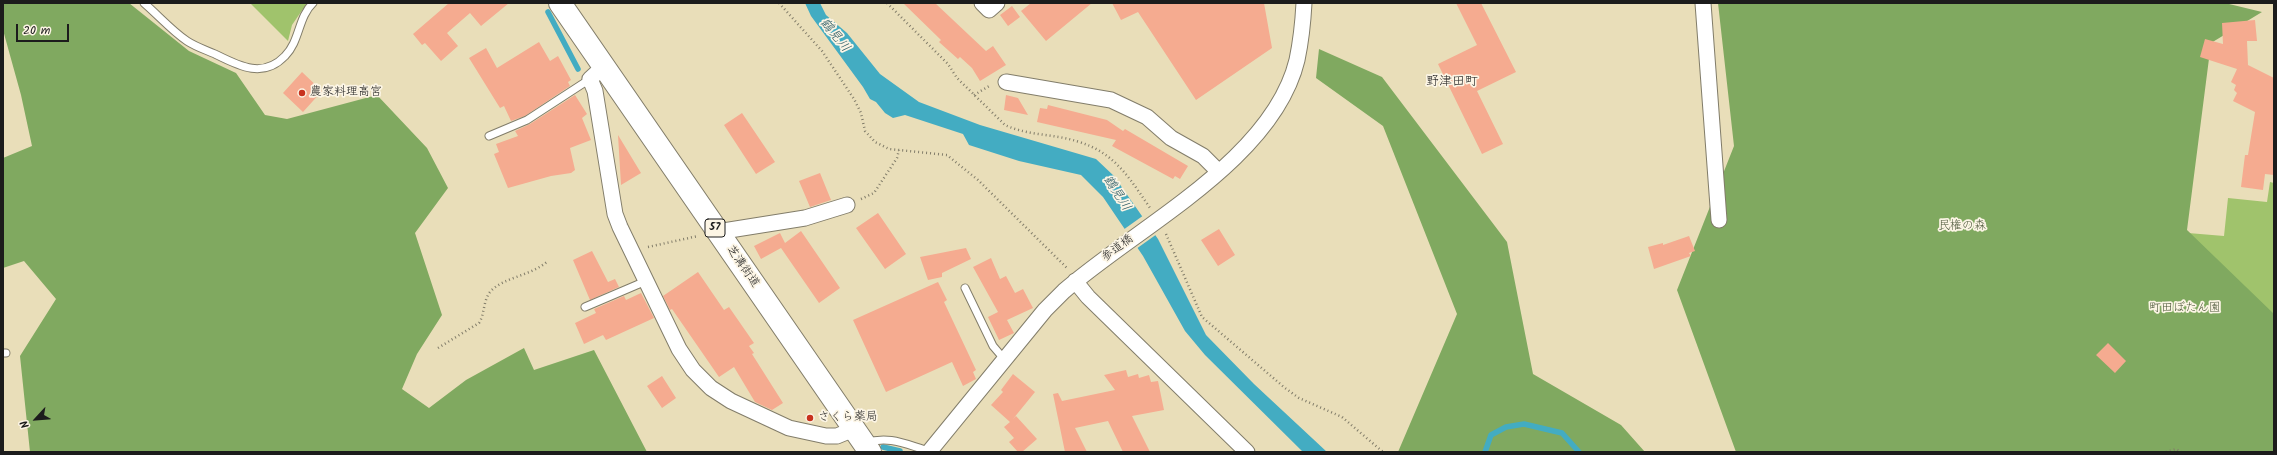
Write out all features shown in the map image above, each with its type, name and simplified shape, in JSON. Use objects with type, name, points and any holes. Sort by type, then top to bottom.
[{"type":"main road","name":"芝溝街道","points":[[560,3],[596,73],[717,232],[863,442]]},
{"type":"street","points":[[982,3],[989,10],[997,3]]},
{"type":"street","name":"参道橋","points":[[934,450],[1045,310],[1079,278],[1219,172],[1250,144],[1283,95],[1296,61],[1304,3]]},
{"type":"street","points":[[1703,3],[1718,220]]},
{"type":"street","points":[[596,73],[595,91],[615,214],[679,349],[693,370],[711,388],[731,402],[789,428],[863,442]]},
{"type":"street","points":[[1006,82],[1110,100],[1147,117],[1171,138],[1203,156],[1219,172]]},
{"type":"street","points":[[717,232],[805,218],[847,205]]},
{"type":"street","points":[[1079,278],[1088,297],[1246,452]]},
{"type":"lane","points":[[144,3],[188,41],[237,65],[257,69],[274,65],[285,56],[295,43],[302,18],[313,3]]},
{"type":"lane","points":[[489,136],[527,120],[596,73]]},
{"type":"lane","points":[[584,306],[646,281]]},
{"type":"lane","points":[[965,288],[994,346],[1005,360]]},
{"type":"lane","points":[[863,442],[880,438],[934,450]]},
{"type":"path","points":[[780,3],[822,51],[854,99],[861,113],[865,131],[875,142],[889,149],[947,155],[978,180],[1067,268]]},
{"type":"path","points":[[887,3],[948,64],[957,78],[1005,125],[1014,129],[1061,137],[1093,146],[1114,161],[1130,178],[1155,221],[1166,235],[1202,317],[1285,388],[1299,398],[1342,417],[1383,452]]},
{"type":"path","points":[[874,193],[897,158],[899,150]]},
{"type":"path","points":[[632,251],[717,232]]},
{"type":"path","points":[[438,348],[479,323],[483,317],[490,292],[502,283],[540,268],[548,260]]},
{"type":"path","points":[[2166,452],[2176,448],[2181,452]]},
{"type":"green space","points":[[3,3],[129,3],[189,51],[236,73],[265,115],[287,119],[377,95],[427,148],[448,188],[415,233],[442,315],[417,354],[402,389],[429,408],[466,380],[524,348],[534,370],[594,350],[647,452],[30,452],[20,356],[56,299],[24,261],[3,268],[3,158],[32,146],[21,95],[3,30]]},
{"type":"green space","points":[[250,3],[307,3],[292,25],[288,41]]},
{"type":"green space","name":"民権の森","points":[[1718,3],[2225,3],[2262,12],[2211,43],[2187,230],[2274,314],[2274,452],[1736,452],[1677,290],[1734,146]]},
{"type":"green space","points":[[1319,49],[1382,77],[1507,242],[1533,374],[1621,425],[1645,452],[1398,452],[1457,314],[1383,126],[1316,78]]},
{"type":"green space","points":[[2270,182],[2274,183],[2274,452],[2152,230],[2224,236],[2228,198],[2267,202]]},
{"type":"water","name":"鶴見川","points":[[805,3],[820,3],[826,15],[847,33],[880,74],[919,102],[980,125],[1096,159],[1114,176],[1158,239],[1206,335],[1254,384],[1327,452],[1303,452],[1205,355],[1185,331],[1143,256],[1103,197],[1081,175],[1019,161],[969,145],[963,134],[905,115],[893,118],[885,113],[876,102],[870,99],[863,87],[811,16]]},
{"type":"pier","points":[[1144,215],[1157,234],[1136,249],[1123,230]]},
{"type":"building","points":[[449,3],[509,3],[481,26],[470,13],[447,33],[458,46],[441,61],[425,43],[422,45],[413,34]]},
{"type":"building","points":[[903,3],[935,3],[986,51],[993,46],[1006,65],[980,81],[972,68],[960,57],[958,59],[939,42],[941,40]]},
{"type":"building","points":[[1031,3],[1092,3],[1046,41],[1021,11]]},
{"type":"building","points":[[1112,3],[1264,3],[1272,48],[1196,100],[1138,12],[1121,20]]},
{"type":"building","points":[[1456,3],[1481,3],[1516,72],[1477,91],[1503,144],[1482,154],[1438,64],[1477,45]]},
{"type":"building","points":[[1012,6],[1020,17],[1008,26],[1000,15]]},
{"type":"building","points":[[2255,20],[2257,41],[2247,41],[2248,65],[2274,78],[2274,175],[2265,174],[2263,190],[2241,187],[2245,155],[2248,155],[2255,112],[2233,101],[2237,93],[2234,90],[2236,85],[2231,82],[2237,69],[2200,57],[2205,39],[2223,44],[2222,23]]},
{"type":"building","points":[[539,42],[550,61],[558,56],[571,80],[568,82],[570,86],[525,116],[511,121],[504,106],[500,108],[469,58],[486,48],[497,68]]},
{"type":"building","points":[[302,72],[322,91],[303,112],[283,93]]},
{"type":"building","points":[[575,95],[587,114],[582,118],[591,140],[570,148],[575,170],[571,173],[551,176],[508,188],[494,154],[499,152],[496,144],[518,136],[515,131],[530,124]]},
{"type":"building","points":[[1006,95],[1018,98],[1028,115],[1004,110]]},
{"type":"building","points":[[1048,105],[1107,120],[1123,131],[1125,129],[1188,166],[1180,179],[1175,176],[1173,179],[1112,146],[1116,140],[1037,122],[1040,108],[1047,109]]},
{"type":"building","points":[[742,113],[775,162],[756,174],[724,125]]},
{"type":"building","points":[[618,135],[641,173],[621,185]]},
{"type":"building","points":[[820,173],[831,200],[810,207],[799,181]]},
{"type":"building","points":[[878,213],[906,254],[885,269],[856,228]]},
{"type":"building","points":[[1219,229],[1235,255],[1218,266],[1201,240]]},
{"type":"building","points":[[801,231],[840,288],[819,303],[781,248],[761,259],[754,246],[780,233],[785,243]]},
{"type":"building","points":[[1689,236],[1695,251],[1689,253],[1691,256],[1654,269],[1648,247],[1663,243],[1663,245]]},
{"type":"building","points":[[966,248],[971,259],[942,273],[942,277],[928,280],[920,257]]},
{"type":"building","points":[[592,251],[608,282],[615,279],[619,287],[590,300],[573,260]]},
{"type":"building","points":[[991,258],[1000,279],[1006,276],[1015,293],[1023,289],[1033,308],[1007,320],[1014,333],[999,340],[988,317],[998,312],[973,267]]},
{"type":"building","points":[[698,272],[724,310],[729,307],[754,343],[749,346],[754,353],[752,354],[783,403],[772,410],[755,402],[734,367],[719,377],[672,309],[670,310],[663,296]]},
{"type":"building","points":[[938,282],[947,300],[944,302],[976,370],[973,372],[976,379],[963,386],[952,362],[886,392],[853,320]]},
{"type":"building","points":[[641,293],[654,318],[606,340],[603,335],[584,344],[575,323],[596,313],[594,309],[624,296],[626,300]]},
{"type":"building","points":[[2108,343],[2126,361],[2115,373],[2096,355]]},
{"type":"building","points":[[1126,370],[1128,377],[1138,374],[1139,378],[1149,375],[1151,382],[1158,381],[1164,410],[1132,416],[1150,452],[1123,452],[1108,421],[1075,428],[1087,452],[1065,452],[1053,394],[1058,393],[1062,401],[1115,390],[1104,375]]},
{"type":"building","points":[[1013,374],[1035,392],[1013,419],[1016,416],[1037,439],[1022,452],[1018,452],[1009,442],[1014,438],[1004,427],[1010,422],[991,405],[1003,392],[1001,390]]},
{"type":"building","points":[[662,376],[676,398],[662,408],[647,386]]},
{"type":"waterway","points":[[548,12],[578,69]]},
{"type":"waterway","points":[[1485,452],[1491,435],[1506,427],[1524,424],[1562,433],[1579,452]]},
{"type":"waterway","points":[[883,447],[900,451]]},
{"type":"place","name":"農家料理高宮","points":[[302,93]]},
{"type":"place","name":"さくら薬局","points":[[810,418]]},
{"type":"district","name":"野津田町","points":[[1452,83]]},
{"type":"park label","name":"町田ぼたん園","points":[[2185,309]]}]
